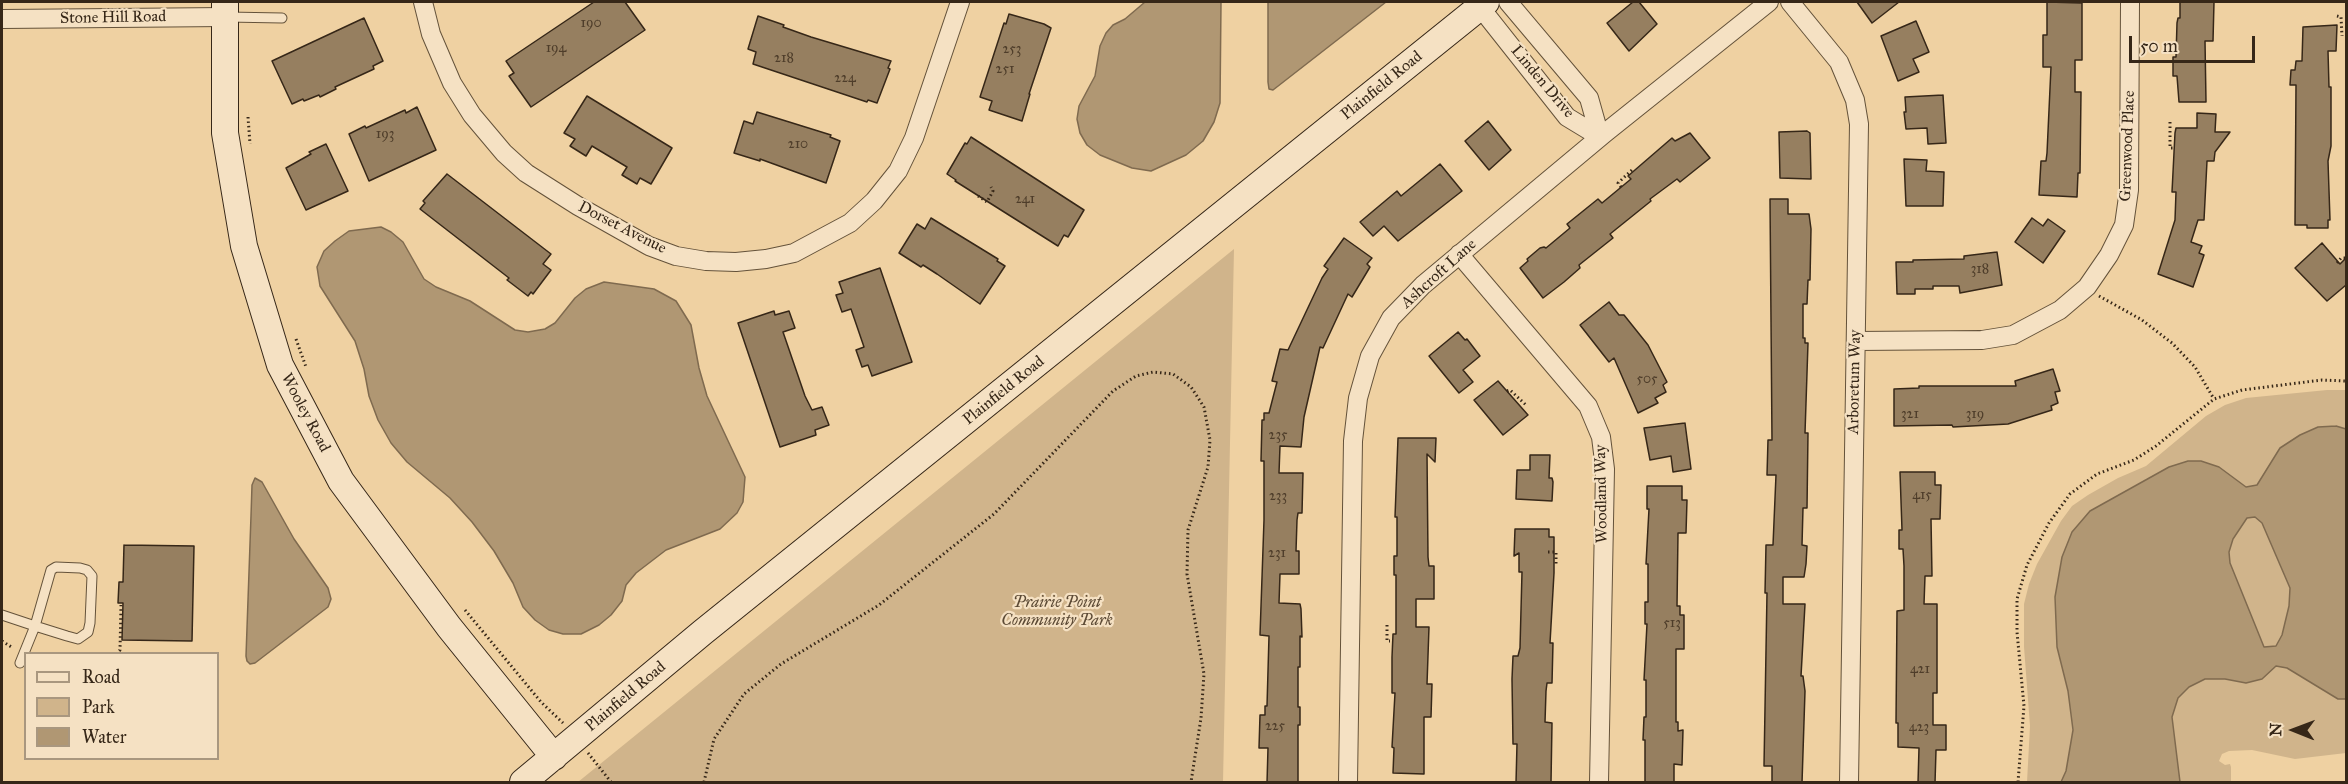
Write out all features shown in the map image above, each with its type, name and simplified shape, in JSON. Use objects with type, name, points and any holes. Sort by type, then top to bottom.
[{"type":"main road","name":"Plainfield Road","points":[[523,783],[703,632],[1481,3]]},
{"type":"main road","name":"Wooley Road","points":[[225,9],[225,133],[244,246],[280,364],[341,481],[449,627],[554,757]]},
{"type":"street","name":"Dorset Avenue","points":[[423,2],[431,34],[452,83],[472,115],[504,153],[526,173],[578,206],[649,246],[706,261],[736,262],[766,259],[794,252],[850,223],[874,201],[897,171],[914,138],[960,2]]},
{"type":"street","name":"Linden Drive","points":[[1508,2],[1589,98],[1600,137]]},
{"type":"street","name":"Ashcroft Lane","points":[[1348,783],[1353,441],[1359,398],[1370,356],[1391,318],[1423,285],[1600,137],[1769,2]]},
{"type":"street","name":"Arboretum Way","points":[[1790,2],[1839,62],[1855,100],[1858,124],[1849,783]]},
{"type":"street","name":"Greenwood Place","points":[[1856,341],[1982,339],[2013,335],[2060,310],[2087,287],[2109,255],[2124,225],[2129,190],[2130,2]]},
{"type":"street","name":"Linden Drive","points":[[1481,3],[1567,117],[1600,137]]},
{"type":"street","name":"Stone Hill Road","points":[[2,19],[225,9]]},
{"type":"street","name":"Woodland Way","points":[[1459,254],[1588,406],[1601,437],[1605,469],[1599,783]]},
{"type":"lane","points":[[225,9],[282,18]]},
{"type":"lane","points":[[2,615],[35,626],[78,639],[87,632],[92,610],[92,576],[87,570],[56,567],[51,570],[35,626],[24,652]]},
{"type":"lane","points":[[20,663],[24,653]]},
{"type":"path","points":[[2337,16],[2341,17],[2342,36]]},
{"type":"path","points":[[248,114],[250,149]]},
{"type":"path","points":[[2170,122],[2170,148],[2174,148]]},
{"type":"path","points":[[1621,187],[1618,183],[1634,168]]},
{"type":"path","points":[[978,196],[987,202],[993,191],[991,187]]},
{"type":"path","points":[[2337,263],[2341,258],[2346,258]]},
{"type":"path","points":[[2087,287],[2142,320],[2172,343],[2195,367],[2214,399]]},
{"type":"path","points":[[292,329],[308,372]]},
{"type":"path","points":[[704,783],[714,740],[744,694],[782,664],[879,605],[994,514],[1113,391],[1136,376],[1153,372],[1173,374],[1191,387],[1204,407],[1210,440],[1208,467],[1188,530],[1187,574],[1204,674],[1201,718],[1191,783]]},
{"type":"path","points":[[2018,783],[2024,706],[2017,632],[2017,599],[2031,557],[2049,523],[2070,494],[2097,474],[2134,460],[2149,451],[2214,399],[2242,390],[2322,380],[2346,381]]},
{"type":"path","points":[[1507,391],[1510,390],[1526,405]]},
{"type":"path","points":[[1548,552],[1556,552],[1556,565]]},
{"type":"path","points":[[459,603],[542,702],[557,716]]},
{"type":"path","points":[[118,652],[120,650],[121,604]]},
{"type":"path","points":[[1387,625],[1387,640],[1390,640]]},
{"type":"path","points":[[2,641],[16,650]]},
{"type":"path","points":[[594,761],[611,783]]},
{"type":"green space","name":"Prairie Point Community Park","points":[[1234,249],[1223,782],[578,782]]},
{"type":"green space","points":[[2346,390],[2346,753],[2295,759],[2252,750],[2229,751],[2222,754],[2219,761],[2225,765],[2230,764],[2231,782],[2027,782],[2030,726],[2024,647],[2024,604],[2037,564],[2072,506],[2118,478],[2146,466],[2206,416],[2225,405],[2246,398]]},
{"type":"water","points":[[1145,2],[1221,2],[1220,103],[1214,122],[1203,141],[1186,155],[1151,171],[1132,168],[1100,155],[1087,145],[1080,133],[1077,119],[1079,106],[1095,76],[1100,46],[1106,33],[1113,25],[1125,19]]},
{"type":"water","points":[[1268,2],[1386,2],[1273,90],[1269,89],[1268,82]]},
{"type":"water","points":[[381,227],[403,242],[424,279],[436,287],[470,301],[515,330],[528,332],[545,329],[555,323],[575,298],[586,289],[604,282],[654,289],[676,301],[691,325],[707,396],[745,477],[743,502],[737,513],[720,529],[666,550],[636,573],[626,585],[622,601],[599,625],[581,634],[563,634],[549,630],[535,620],[523,607],[513,583],[494,551],[472,522],[450,498],[407,462],[391,443],[378,420],[369,396],[364,369],[355,341],[320,286],[317,267],[324,251],[349,231]]},
{"type":"water","points":[[2336,426],[2346,429],[2346,699],[2338,699],[2287,668],[2276,666],[2262,679],[2246,683],[2225,679],[2205,679],[2189,687],[2178,698],[2172,717],[2180,782],[2061,782],[2066,771],[2073,730],[2068,691],[2057,647],[2055,597],[2062,557],[2072,532],[2090,511],[2169,467],[2188,461],[2201,461],[2219,467],[2246,487],[2257,485],[2280,448],[2318,427]],"holes":[[[2255,517],[2262,523],[2290,588],[2289,606],[2282,635],[2276,646],[2264,647],[2230,563],[2229,552],[2233,539],[2247,518]]]},
{"type":"water","points":[[255,478],[262,482],[294,539],[328,588],[331,599],[328,607],[255,663],[250,664],[246,656],[252,485]]},
{"type":"building","points":[[594,2],[625,2],[645,30],[531,107],[509,76],[514,73],[506,61]]},
{"type":"building","points":[[1633,2],[1639,2],[1657,24],[1629,51],[1607,23]]},
{"type":"building","points":[[1857,2],[1899,2],[1872,23]]},
{"type":"building","points":[[2047,2],[2082,3],[2082,60],[2075,60],[2075,92],[2081,92],[2080,173],[2078,173],[2077,197],[2039,195],[2041,161],[2046,161],[2047,153],[2051,67],[2043,67],[2043,35],[2047,35]]},
{"type":"building","points":[[2180,2],[2214,2],[2213,41],[2205,41],[2206,102],[2179,102],[2177,76],[2173,76],[2173,57],[2176,57]]},
{"type":"building","points":[[1009,14],[1051,28],[1022,121],[989,110],[992,101],[980,97]]},
{"type":"building","points":[[758,16],[811,37],[891,61],[877,103],[868,100],[867,102],[753,64],[756,52],[748,49]]},
{"type":"building","points":[[364,18],[383,61],[373,66],[374,69],[335,87],[336,89],[320,97],[319,95],[304,101],[303,99],[292,104],[272,61]]},
{"type":"building","points":[[1916,21],[1929,52],[1913,59],[1919,72],[1898,81],[1881,36]]},
{"type":"building","points":[[2337,25],[2336,51],[2328,51],[2329,87],[2331,87],[2331,146],[2328,161],[2330,220],[2328,220],[2328,228],[2307,228],[2307,225],[2295,225],[2296,85],[2290,85],[2291,70],[2295,70],[2296,61],[2302,61],[2303,27]]},
{"type":"building","points":[[1943,95],[1946,143],[1928,144],[1927,128],[1906,129],[1905,97]]},
{"type":"building","points":[[587,96],[672,148],[651,184],[640,178],[637,184],[622,175],[627,167],[592,146],[586,156],[570,146],[575,139],[564,133]]},
{"type":"building","points":[[417,107],[436,150],[369,181],[349,134]]},
{"type":"building","points":[[757,112],[831,135],[830,137],[840,141],[826,183],[760,159],[760,161],[734,153],[744,121],[753,124]]},
{"type":"building","points":[[2197,113],[2216,114],[2215,132],[2230,132],[2215,152],[2214,161],[2207,161],[2204,220],[2198,220],[2191,242],[2202,246],[2199,253],[2204,255],[2193,287],[2158,274],[2175,220],[2176,192],[2172,192],[2176,128],[2197,128]]},
{"type":"building","points":[[1488,121],[1511,150],[1489,170],[1465,141]]},
{"type":"building","points":[[1807,131],[1810,133],[1811,179],[1780,178],[1779,132]]},
{"type":"building","points":[[1690,133],[1710,158],[1680,182],[1677,179],[1650,199],[1651,201],[1610,234],[1613,238],[1543,298],[1520,268],[1528,261],[1527,259],[1540,248],[1546,248],[1570,228],[1567,224],[1598,199],[1602,203],[1631,179],[1628,176],[1672,138],[1675,141]]},
{"type":"building","points":[[971,137],[1084,210],[1068,237],[1064,235],[1058,246],[947,174]]},
{"type":"building","points":[[326,144],[348,191],[306,210],[286,168],[311,154],[309,152]]},
{"type":"building","points":[[1904,159],[1927,160],[1926,171],[1944,172],[1943,206],[1906,206]]},
{"type":"building","points":[[1440,164],[1462,191],[1398,241],[1384,226],[1373,236],[1360,222],[1397,191],[1401,196]]},
{"type":"building","points":[[447,174],[551,254],[543,264],[551,270],[533,294],[531,292],[528,296],[507,280],[509,278],[420,209],[425,203],[423,201]]},
{"type":"building","points":[[1770,199],[1788,199],[1788,214],[1809,214],[1811,229],[1810,280],[1808,280],[1807,304],[1803,304],[1803,338],[1805,338],[1805,343],[1808,343],[1805,433],[1808,433],[1807,508],[1803,508],[1802,545],[1807,546],[1806,564],[1804,577],[1783,577],[1783,604],[1805,604],[1801,676],[1803,676],[1805,691],[1802,783],[1772,783],[1772,766],[1764,766],[1766,545],[1773,545],[1776,475],[1767,475],[1768,440],[1772,440]]},
{"type":"building","points":[[931,218],[998,259],[997,261],[1005,266],[980,304],[923,265],[921,267],[899,253],[917,224],[925,229]]},
{"type":"building","points":[[2032,218],[2043,226],[2048,219],[2065,231],[2043,263],[2015,242]]},
{"type":"building","points":[[1344,238],[1372,258],[1367,264],[1370,267],[1352,297],[1348,294],[1323,348],[1320,347],[1304,417],[1301,447],[1280,446],[1279,473],[1303,473],[1302,513],[1298,513],[1297,520],[1296,551],[1299,551],[1299,574],[1280,574],[1279,603],[1300,604],[1301,609],[1302,637],[1300,636],[1300,667],[1298,667],[1300,725],[1298,725],[1298,783],[1267,783],[1268,748],[1259,748],[1260,715],[1265,715],[1265,706],[1267,706],[1269,636],[1260,635],[1264,520],[1264,461],[1261,461],[1262,420],[1264,420],[1264,413],[1269,413],[1277,382],[1272,381],[1280,349],[1288,350],[1328,269],[1324,266]]},
{"type":"building","points":[[2322,243],[2340,264],[2346,258],[2346,285],[2327,301],[2295,268]]},
{"type":"building","points":[[1997,252],[2002,285],[1960,293],[1959,286],[1933,286],[1933,289],[1915,289],[1915,294],[1897,294],[1896,262],[1964,259],[1964,256]]},
{"type":"building","points":[[880,268],[912,362],[872,376],[868,365],[862,367],[856,350],[864,347],[851,309],[842,312],[836,295],[843,293],[839,282]]},
{"type":"building","points":[[1609,302],[1619,315],[1624,315],[1648,345],[1667,382],[1663,385],[1666,392],[1655,398],[1658,403],[1638,413],[1614,358],[1609,362],[1580,325]]},
{"type":"building","points":[[774,311],[775,315],[789,311],[795,328],[783,332],[805,396],[812,410],[822,407],[829,425],[815,430],[816,435],[780,447],[738,323]]},
{"type":"building","points":[[1458,332],[1465,340],[1467,339],[1480,356],[1463,370],[1473,382],[1459,393],[1429,356]]},
{"type":"building","points":[[2053,369],[2060,391],[2055,392],[2058,403],[2051,406],[2052,410],[2008,424],[1953,427],[1952,425],[1894,426],[1894,389],[1919,388],[1919,386],[2016,386],[2015,381]]},
{"type":"building","points":[[1498,381],[1528,415],[1503,435],[1474,400]]},
{"type":"building","points":[[1685,423],[1691,469],[1673,472],[1671,456],[1650,460],[1644,428]]},
{"type":"building","points":[[1398,438],[1436,438],[1435,462],[1427,454],[1428,557],[1429,566],[1434,566],[1434,599],[1416,599],[1416,627],[1429,627],[1427,684],[1432,684],[1431,717],[1424,717],[1424,774],[1393,773],[1395,693],[1392,693],[1392,657],[1393,634],[1396,634],[1394,556],[1397,556],[1397,517],[1395,517]]},
{"type":"building","points":[[1530,455],[1550,455],[1549,478],[1552,478],[1553,482],[1552,501],[1516,499],[1517,470],[1530,470]]},
{"type":"building","points":[[1900,472],[1935,472],[1935,485],[1941,485],[1940,519],[1931,519],[1932,576],[1925,576],[1924,604],[1937,604],[1937,693],[1933,693],[1933,725],[1946,725],[1946,750],[1936,750],[1935,783],[1918,783],[1919,748],[1898,747],[1898,723],[1896,723],[1897,611],[1904,610],[1903,549],[1899,549],[1899,530],[1902,530]]},
{"type":"building","points":[[1647,486],[1682,486],[1682,500],[1687,500],[1686,533],[1678,533],[1677,606],[1680,606],[1680,615],[1684,615],[1684,649],[1676,649],[1676,722],[1678,722],[1678,731],[1683,730],[1682,765],[1674,764],[1674,783],[1645,783],[1645,740],[1643,740],[1644,717],[1646,717],[1646,680],[1644,680],[1647,624],[1645,624],[1645,602],[1648,602],[1648,564],[1646,564],[1649,509],[1647,509]]},
{"type":"building","points":[[1515,529],[1549,529],[1549,537],[1554,537],[1550,643],[1553,643],[1552,683],[1547,683],[1545,722],[1552,723],[1551,782],[1549,783],[1516,783],[1517,744],[1513,744],[1512,679],[1513,656],[1518,656],[1520,648],[1522,572],[1519,572],[1519,553],[1514,556]]},
{"type":"building","points":[[124,545],[194,546],[192,641],[122,640],[123,603],[118,603],[119,582],[123,582]]}]
